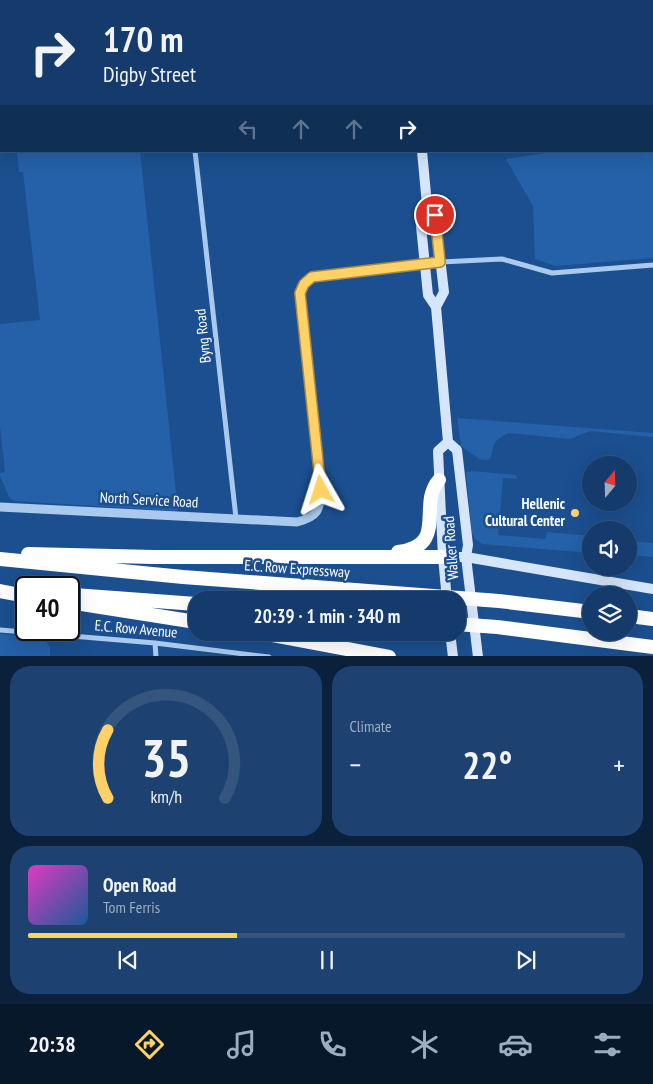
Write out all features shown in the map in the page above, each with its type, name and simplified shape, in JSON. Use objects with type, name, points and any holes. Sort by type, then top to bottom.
[{"type":"highway","points":[[353,557],[405,551],[422,544],[429,528],[433,487],[439,480]]},
{"type":"highway","points":[[0,553],[154,557],[443,557]]},
{"type":"highway","name":"E.C. Row Expressway","points":[[0,559],[183,577],[499,601],[582,611]]},
{"type":"highway","points":[[0,590],[15,591]]},
{"type":"highway","points":[[0,590],[15,593]]},
{"type":"highway","points":[[80,595],[188,603]]},
{"type":"highway","points":[[80,604],[188,621]]},
{"type":"highway","points":[[637,617],[653,618]]},
{"type":"highway","points":[[466,625],[653,647]]},
{"type":"highway","points":[[306,641],[389,656]]},
{"type":"main road","name":"Walker Road","points":[[422,152],[427,205],[435,215],[444,292],[436,306]]},
{"type":"main road","name":"Walker Road","points":[[427,205],[420,216],[428,295],[436,306],[448,442],[457,450],[468,545],[466,557],[478,656]]},
{"type":"main road","name":"Walker Road","points":[[446,591],[438,451],[448,442]]},
{"type":"main road","points":[[443,557],[466,557],[653,589]]},
{"type":"main road","points":[[451,641],[452,656]]},
{"type":"street","name":"Byng Road","points":[[195,152],[236,518]]},
{"type":"street","points":[[425,263],[502,259],[552,273],[653,265]]},
{"type":"street","name":"North Service Road","points":[[0,507],[297,522],[310,518],[317,511],[321,490],[300,293],[304,284],[312,277],[425,263]]},
{"type":"street","name":"E.C. Row Avenue","points":[[0,630],[155,643],[269,656]]},
{"type":"street","points":[[155,643],[156,656]]},
{"type":"shaded area","points":[[17,152],[140,152],[178,511],[14,501],[9,497],[0,476],[0,473],[5,472],[0,426],[0,324],[40,320],[23,172],[19,172]]},
{"type":"shaded area","points":[[552,152],[653,152],[653,258],[556,266],[535,259],[533,206],[506,159]]},
{"type":"shaded area","points":[[457,418],[653,433],[653,437],[590,431],[570,439],[508,433],[498,439],[494,444],[491,457],[488,460],[484,460],[479,459],[461,446]]},
{"type":"shaded area","points":[[466,472],[516,475],[517,479],[503,478],[498,535],[545,539],[547,532],[582,535],[582,552],[482,544],[475,539],[472,533]]},
{"type":"shaded area","points":[[637,542],[653,543],[653,557],[637,556]]},
{"type":"shaded area","points":[[0,634],[15,635],[15,641],[46,641],[50,648],[50,656],[0,656]]},
{"type":"place","name":"Hellenic Cultural Center","points":[[575,513]]},
{"type":"route","points":[[321,490],[300,293],[304,284],[312,277],[440,262],[435,215]]}]
